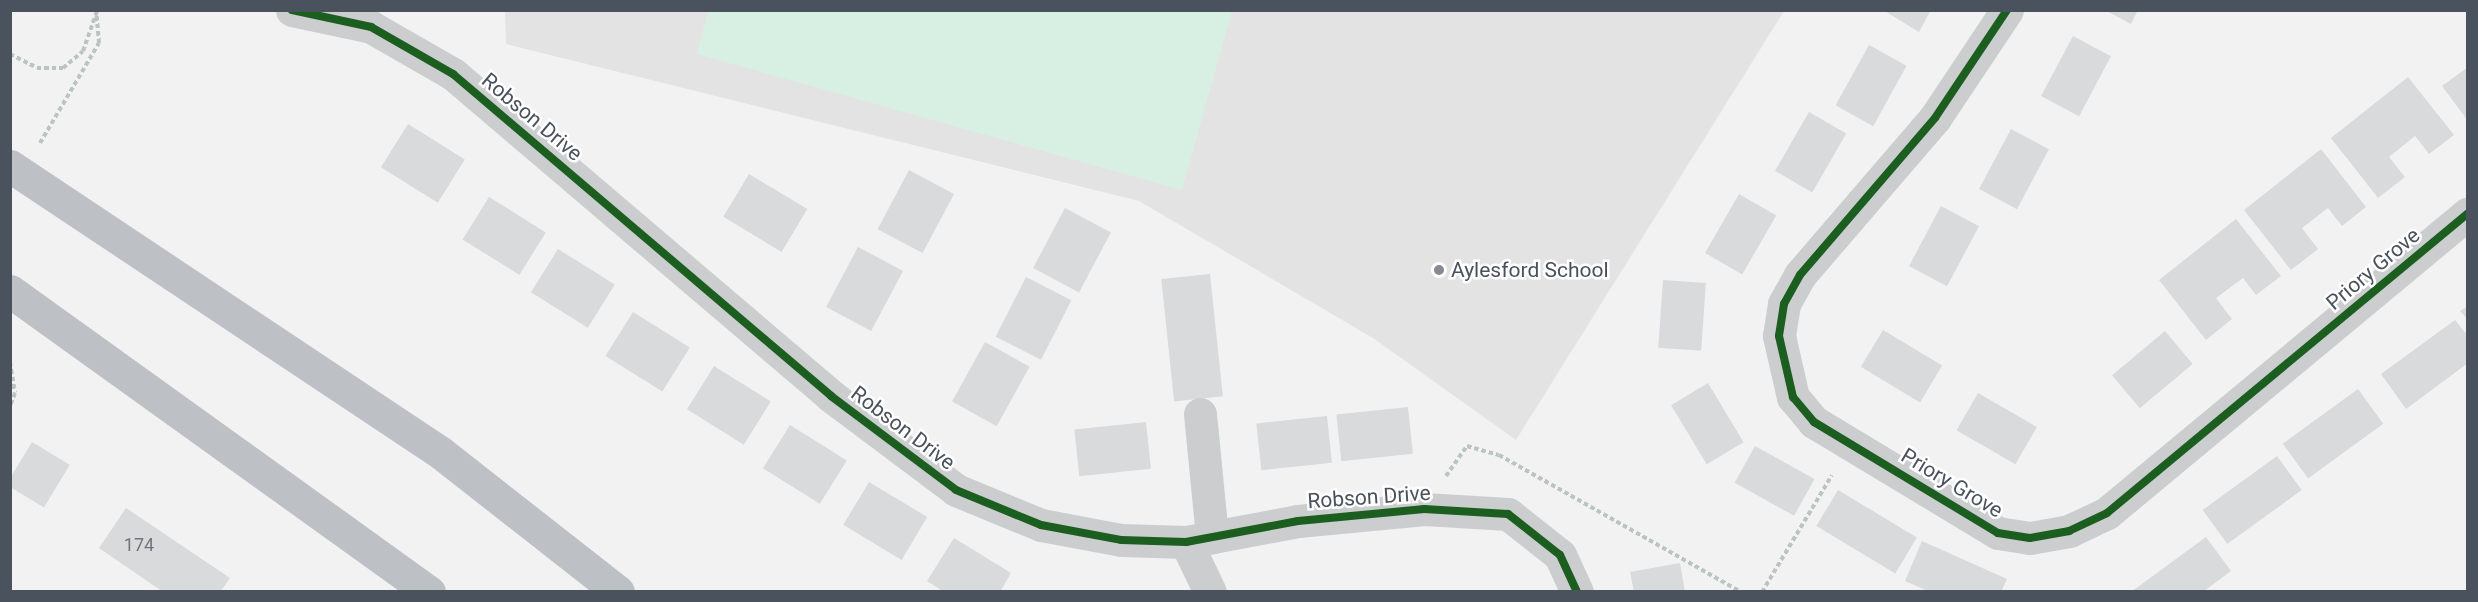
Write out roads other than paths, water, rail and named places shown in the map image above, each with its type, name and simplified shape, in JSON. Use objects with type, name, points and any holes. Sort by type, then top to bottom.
[{"type":"highway","points":[[22,159],[441,453],[618,591]]},
{"type":"highway","points":[[10,291],[429,591]]},
{"type":"street","name":"Robson Drive","points":[[292,10],[371,27],[453,74],[831,396],[957,490],[1041,525],[1121,540],[1199,540],[1298,521],[1424,509],[1508,514],[1560,555],[1577,591]]},
{"type":"street","name":"Priory Grove","points":[[2007,10],[1935,118],[1859,211],[1821,247],[1784,304],[1779,336],[1793,397],[1814,422],[1998,533],[2030,538],[2069,531],[2106,513],[2468,213]]},
{"type":"street","points":[[1200,414],[1199,540],[1210,591]]},
{"type":"place","name":"Aylesford School","points":[[1439,270]]}]
